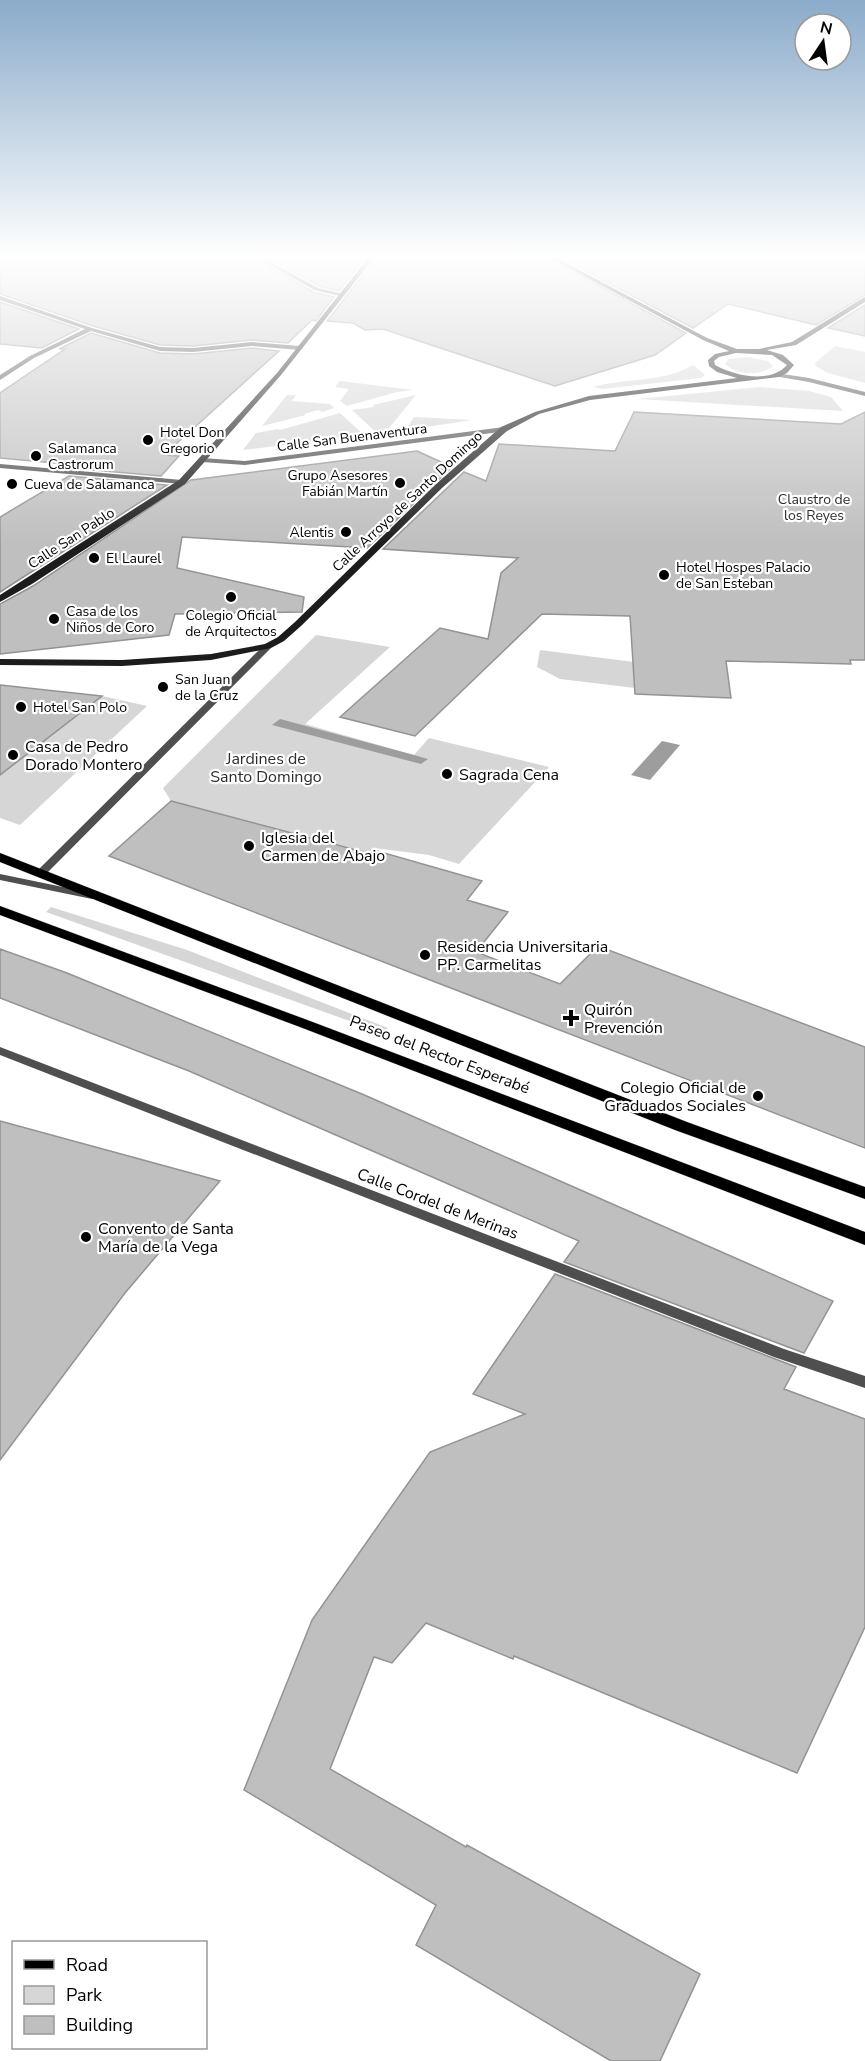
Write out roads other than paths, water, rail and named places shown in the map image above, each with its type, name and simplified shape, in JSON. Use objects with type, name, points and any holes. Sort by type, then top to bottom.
[{"type":"main road","name":"Calle San Pablo","points":[[0,598],[29,582],[182,482],[295,354]]},
{"type":"main road","points":[[721,354],[711,360],[712,366],[726,374],[758,377],[776,375],[790,368],[791,365],[786,360],[769,354]]},
{"type":"main road","points":[[786,360],[789,354]]},
{"type":"main road","name":"Calle Arroyo de Santo Domingo","points":[[0,662],[158,662],[239,654],[268,646],[281,639],[298,624],[439,486],[504,429],[537,413],[589,398],[758,377]]},
{"type":"main road","name":"Paseo del Rector Esperabé","points":[[0,857],[670,1122],[865,1193]]},
{"type":"main road","name":"Paseo del Rector Esperabé","points":[[0,910],[316,1028],[865,1239]]},
{"type":"street","points":[[0,378],[38,354]]},
{"type":"street","points":[[776,375],[865,394]]},
{"type":"street","name":"Calle San Buenaventura","points":[[202,460],[245,463],[504,429]]},
{"type":"street","points":[[0,466],[182,482]]},
{"type":"street","name":"Calle Arroyo de Santo Domingo","points":[[40,874],[268,646]]},
{"type":"street","name":"Paseo del Rector Esperabé","points":[[0,877],[99,897]]},
{"type":"street","name":"Calle Cordel de Merinas","points":[[0,1051],[779,1353],[865,1382]]},
{"type":"place","name":"Hotel Don Gregorio","points":[[148,440]]},
{"type":"place","name":"Salamanca Castrorum","points":[[36,456]]},
{"type":"place","name":"Grupo Asesores Fabián Martín","points":[[400,483]]},
{"type":"place","name":"Cueva de Salamanca","points":[[12,484]]},
{"type":"place","name":"Alentis","points":[[346,532]]},
{"type":"place","name":"El Laurel","points":[[94,558]]},
{"type":"place","name":"Hotel Hospes Palacio de San Esteban","points":[[664,575]]},
{"type":"place","name":"Colegio Oficial de Arquitectos","points":[[231,597]]},
{"type":"place","name":"Casa de los Niños de Coro","points":[[54,619]]},
{"type":"place","name":"San Juan de la Cruz","points":[[163,687]]},
{"type":"place","name":"Hotel San Polo","points":[[21,707]]},
{"type":"place","name":"Casa de Pedro Dorado Montero","points":[[13,755]]},
{"type":"place","name":"Sagrada Cena","points":[[447,774]]},
{"type":"place","name":"Iglesia del Carmen de Abajo","points":[[249,846]]},
{"type":"place","name":"Residencia Universitaria PP. Carmelitas","points":[[425,955]]},
{"type":"place","name":"Quirón Prevención","points":[[571,1018]]},
{"type":"place","name":"Colegio Oficial de Graduados Sociales","points":[[758,1096]]},
{"type":"place","name":"Convento de Santa María de la Vega","points":[[86,1237]]},
{"type":"park label","name":"Claustro de los Reyes","points":[[814,508]]},
{"type":"park label","name":"Jardines de Santo Domingo","points":[[266,767]]}]
